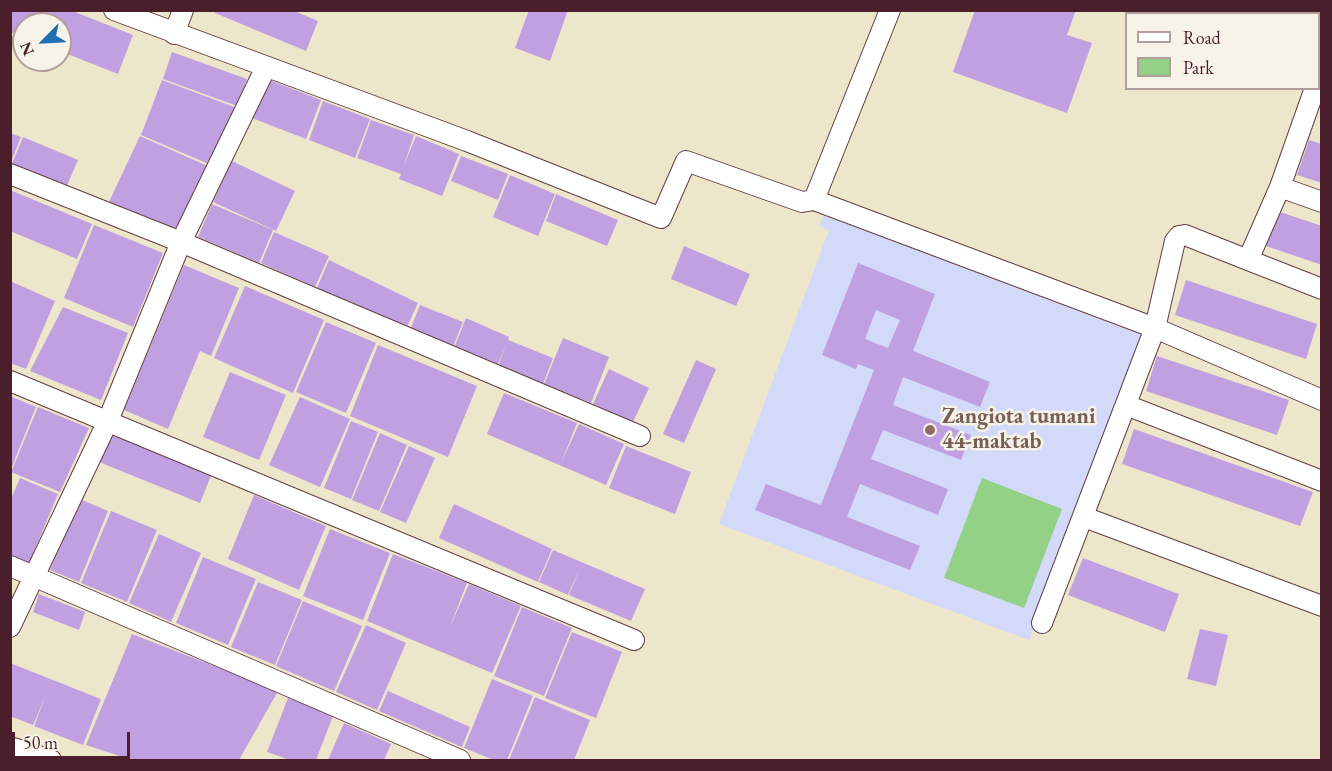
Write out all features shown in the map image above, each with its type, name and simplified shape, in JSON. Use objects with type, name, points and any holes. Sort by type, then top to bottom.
[{"type":"street","points":[[114,10],[467,141],[661,218],[686,161],[802,202],[813,200],[1155,328],[1322,400]]},
{"type":"street","points":[[174,34],[183,10]]},
{"type":"street","points":[[813,200],[890,10]]},
{"type":"street","points":[[10,627],[107,423],[181,242],[266,68]]},
{"type":"street","points":[[1248,260],[1314,113],[1315,90]]},
{"type":"street","points":[[10,174],[181,242],[640,436]]},
{"type":"street","points":[[1280,187],[1322,202]]},
{"type":"street","points":[[1042,623],[1155,328],[1175,242],[1179,236],[1185,235],[1322,289]]},
{"type":"street","points":[[10,381],[634,640]]},
{"type":"street","points":[[1126,405],[1322,481]]},
{"type":"street","points":[[1084,517],[1322,606]]},
{"type":"street","points":[[10,566],[460,760]]},
{"type":"street","points":[[10,747],[51,760]]},
{"type":"shaded area","name":"Zangiota tumani 44-maktab","points":[[824,215],[1142,335],[1029,640],[719,524],[829,230],[819,226]]},
{"type":"green space","points":[[982,478],[1062,509],[1024,608],[944,578]]},
{"type":"building","points":[[10,10],[70,10],[133,35],[118,74],[72,56],[72,12],[12,12],[12,33],[10,32]]},
{"type":"building","points":[[216,10],[292,10],[318,21],[306,51],[215,13]]},
{"type":"building","points":[[529,10],[568,10],[550,61],[515,48]]},
{"type":"building","points":[[975,10],[1076,10],[1067,35],[1092,43],[1067,113],[953,72]]},
{"type":"building","points":[[172,52],[247,79],[237,106],[163,79]]},
{"type":"building","points":[[267,79],[321,100],[306,139],[252,118]]},
{"type":"building","points":[[162,80],[237,108],[213,166],[141,135]]},
{"type":"building","points":[[323,101],[370,119],[355,158],[309,140]]},
{"type":"building","points":[[371,120],[414,135],[404,165],[416,136],[459,154],[442,196],[399,179],[401,174],[357,158]]},
{"type":"building","points":[[10,133],[21,137],[11,162],[10,162]]},
{"type":"building","points":[[140,136],[212,168],[180,236],[107,206]]},
{"type":"building","points":[[23,137],[78,160],[66,188],[11,166]]},
{"type":"building","points":[[1309,140],[1322,144],[1322,183],[1297,175]]},
{"type":"building","points":[[461,156],[508,174],[498,200],[451,181]]},
{"type":"building","points":[[232,161],[295,191],[276,231],[213,202]]},
{"type":"building","points":[[510,175],[555,194],[538,236],[493,217]]},
{"type":"building","points":[[10,190],[92,224],[77,259],[10,231]]},
{"type":"building","points":[[556,194],[618,220],[607,246],[546,221]]},
{"type":"building","points":[[212,204],[273,230],[259,263],[198,237]]},
{"type":"building","points":[[1274,210],[1322,226],[1322,265],[1263,245]]},
{"type":"building","points":[[94,225],[163,253],[133,327],[64,298]]},
{"type":"building","points":[[274,232],[329,256],[315,287],[261,263]]},
{"type":"building","points":[[684,246],[750,274],[736,306],[671,279]]},
{"type":"building","points":[[329,260],[418,303],[406,329],[317,288]]},
{"type":"building","points":[[858,263],[935,294],[913,351],[990,382],[980,407],[903,377],[893,405],[971,435],[961,460],[883,430],[871,459],[948,489],[938,515],[860,484],[847,517],[920,546],[910,570],[755,510],[766,484],[821,505],[874,370],[858,364],[856,369],[822,355]],"holes":[[[876,310],[900,320],[888,348],[865,339]]]},
{"type":"building","points":[[184,265],[239,288],[211,356],[200,351],[168,429],[124,410]]},
{"type":"building","points":[[1186,280],[1317,324],[1306,359],[1175,315]]},
{"type":"building","points":[[10,281],[55,301],[26,369],[10,363]]},
{"type":"building","points":[[245,286],[324,320],[293,393],[214,358]]},
{"type":"building","points":[[420,305],[463,322],[453,347],[410,330]]},
{"type":"building","points":[[63,307],[128,333],[101,400],[30,371]]},
{"type":"building","points":[[466,318],[509,337],[508,340],[553,358],[543,384],[498,366],[506,345],[497,366],[454,348]]},
{"type":"building","points":[[326,322],[376,343],[346,413],[296,392]]},
{"type":"building","points":[[563,338],[609,357],[591,403],[544,384]]},
{"type":"building","points":[[378,345],[477,386],[448,457],[350,416]]},
{"type":"building","points":[[1157,356],[1289,400],[1277,435],[1146,391]]},
{"type":"building","points":[[696,360],[716,369],[684,443],[663,434]]},
{"type":"building","points":[[609,369],[649,388],[633,422],[593,404]]},
{"type":"building","points":[[230,372],[286,395],[259,460],[203,437]]},
{"type":"building","points":[[504,393],[577,423],[561,463],[579,424],[624,444],[606,485],[487,434]]},
{"type":"building","points":[[10,396],[36,407],[11,469],[10,469]]},
{"type":"building","points":[[300,397],[350,419],[320,487],[269,465]]},
{"type":"building","points":[[38,407],[89,428],[60,492],[11,472]]},
{"type":"building","points":[[351,421],[378,432],[351,499],[324,488]]},
{"type":"building","points":[[1134,429],[1313,492],[1300,526],[1122,464]]},
{"type":"building","points":[[111,432],[212,473],[200,503],[99,462]]},
{"type":"building","points":[[380,433],[407,445],[379,511],[352,500]]},
{"type":"building","points":[[409,446],[435,458],[406,523],[380,512]]},
{"type":"building","points":[[626,446],[691,472],[675,514],[609,488]]},
{"type":"building","points":[[20,478],[58,494],[29,563],[10,555],[10,501]]},
{"type":"building","points":[[254,495],[326,526],[299,590],[228,559]]},
{"type":"building","points":[[80,499],[108,511],[79,582],[50,570]]},
{"type":"building","points":[[454,504],[552,549],[538,582],[439,538]]},
{"type":"building","points":[[111,511],[157,530],[127,602],[81,583]]},
{"type":"building","points":[[330,529],[390,553],[363,620],[303,596]]},
{"type":"building","points":[[159,534],[201,553],[171,622],[129,603]]},
{"type":"building","points":[[553,550],[645,589],[631,621],[569,595],[580,568],[568,595],[539,582]]},
{"type":"building","points":[[393,554],[467,583],[449,629],[469,584],[521,606],[492,673],[367,621]]},
{"type":"building","points":[[203,557],[256,579],[228,645],[176,623]]},
{"type":"building","points":[[1083,558],[1179,594],[1165,632],[1068,595]]},
{"type":"building","points":[[258,582],[302,600],[275,665],[231,647]]},
{"type":"building","points":[[39,594],[85,612],[79,630],[33,612]]},
{"type":"building","points":[[303,601],[362,626],[334,691],[276,666]]},
{"type":"building","points":[[522,607],[572,628],[544,696],[494,676]]},
{"type":"building","points":[[366,625],[406,643],[377,710],[336,692]]},
{"type":"building","points":[[1200,629],[1228,635],[1216,686],[1187,679]]},
{"type":"building","points":[[572,632],[622,652],[596,718],[545,698]]},
{"type":"building","points":[[132,634],[278,691],[239,760],[132,760],[86,745]]},
{"type":"building","points":[[10,663],[101,699],[83,745],[34,726],[46,695],[33,725],[10,716]]},
{"type":"building","points":[[492,679],[533,696],[507,760],[494,760],[464,748]]},
{"type":"building","points":[[388,691],[470,727],[462,747],[379,711]]},
{"type":"building","points":[[535,697],[590,720],[574,760],[509,760]]},
{"type":"building","points":[[288,698],[333,716],[316,760],[290,760],[267,752]]},
{"type":"building","points":[[344,723],[391,744],[384,760],[328,760]]},
{"type":"place","name":"Zangiota tumani 44-maktab","points":[[930,430]]}]
